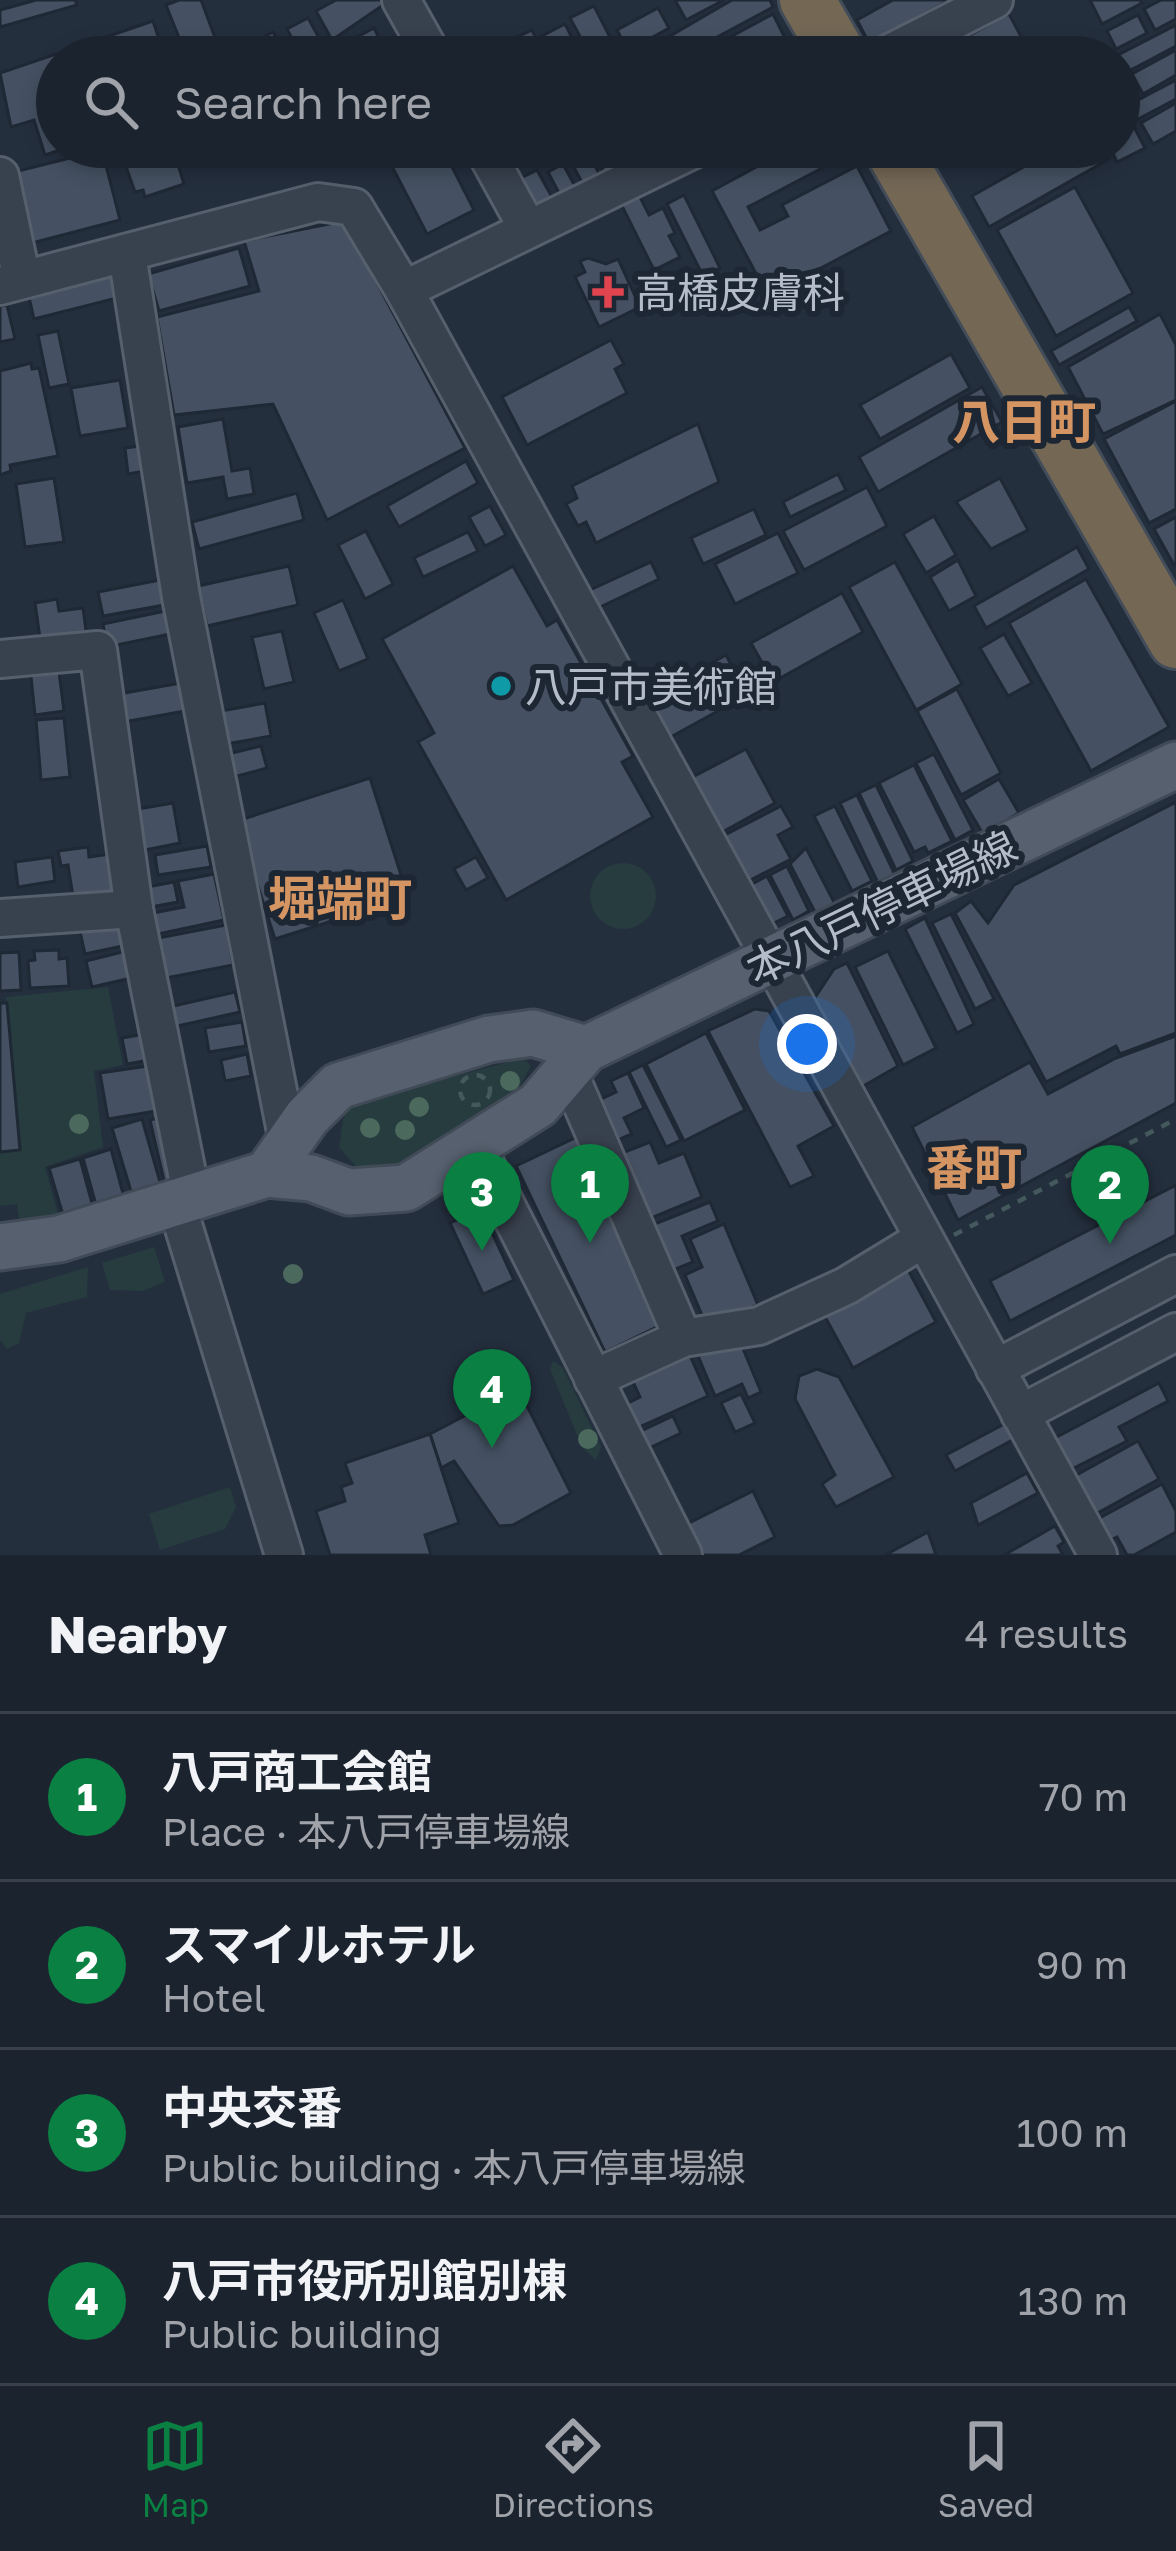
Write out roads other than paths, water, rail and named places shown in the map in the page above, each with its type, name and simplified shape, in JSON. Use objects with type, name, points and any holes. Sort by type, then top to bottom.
[{"type":"highway","points":[[807,0],[828,36]]},
{"type":"highway","points":[[903,168],[1176,641]]},
{"type":"main road","name":"本八戸停車場線","points":[[0,1247],[59,1239],[184,1200],[278,1161],[349,1192],[406,1188],[480,1126],[538,1105],[578,1062],[769,961],[1176,765]]},
{"type":"main road","points":[[278,1161],[307,1118],[338,1087],[378,1071],[489,1039],[533,1033],[578,1062]]},
{"type":"street","points":[[401,0],[421,36]]},
{"type":"street","points":[[923,36],[994,0]]},
{"type":"street","points":[[495,168],[528,229]]},
{"type":"street","points":[[404,290],[654,168]]},
{"type":"street","points":[[0,176],[11,283],[318,202],[353,207],[404,290],[1099,1555]]},
{"type":"street","points":[[128,254],[181,597],[278,1161]]},
{"type":"street","points":[[0,658],[98,650],[134,909],[184,1200],[284,1555]]},
{"type":"street","points":[[0,918],[134,909]]},
{"type":"street","points":[[578,1062],[683,1338]]},
{"type":"street","points":[[480,1126],[593,1379],[683,1555]]},
{"type":"street","points":[[593,1379],[683,1338],[759,1326],[925,1244]]},
{"type":"street","points":[[995,1369],[1176,1274]]},
{"type":"street","points":[[1024,1422],[1087,1399],[1085,1380],[1176,1332]]},
{"type":"place","name":"高橋皮膚科","points":[[608,292]]},
{"type":"place","name":"八戸市美術館","points":[[501,686]]},
{"type":"place","name":"八戸商工会館","points":[[590,1243]]},
{"type":"place","name":"スマイルホテル","points":[[1110,1244]]},
{"type":"place","name":"中央交番","points":[[482,1251]]},
{"type":"place","name":"八戸市役所別館別棟","points":[[492,1448]]},
{"type":"district","name":"八日町","points":[[1024,421]]},
{"type":"district","name":"堀端町","points":[[340,898]]},
{"type":"district","name":"番町","points":[[974,1167]]}]
